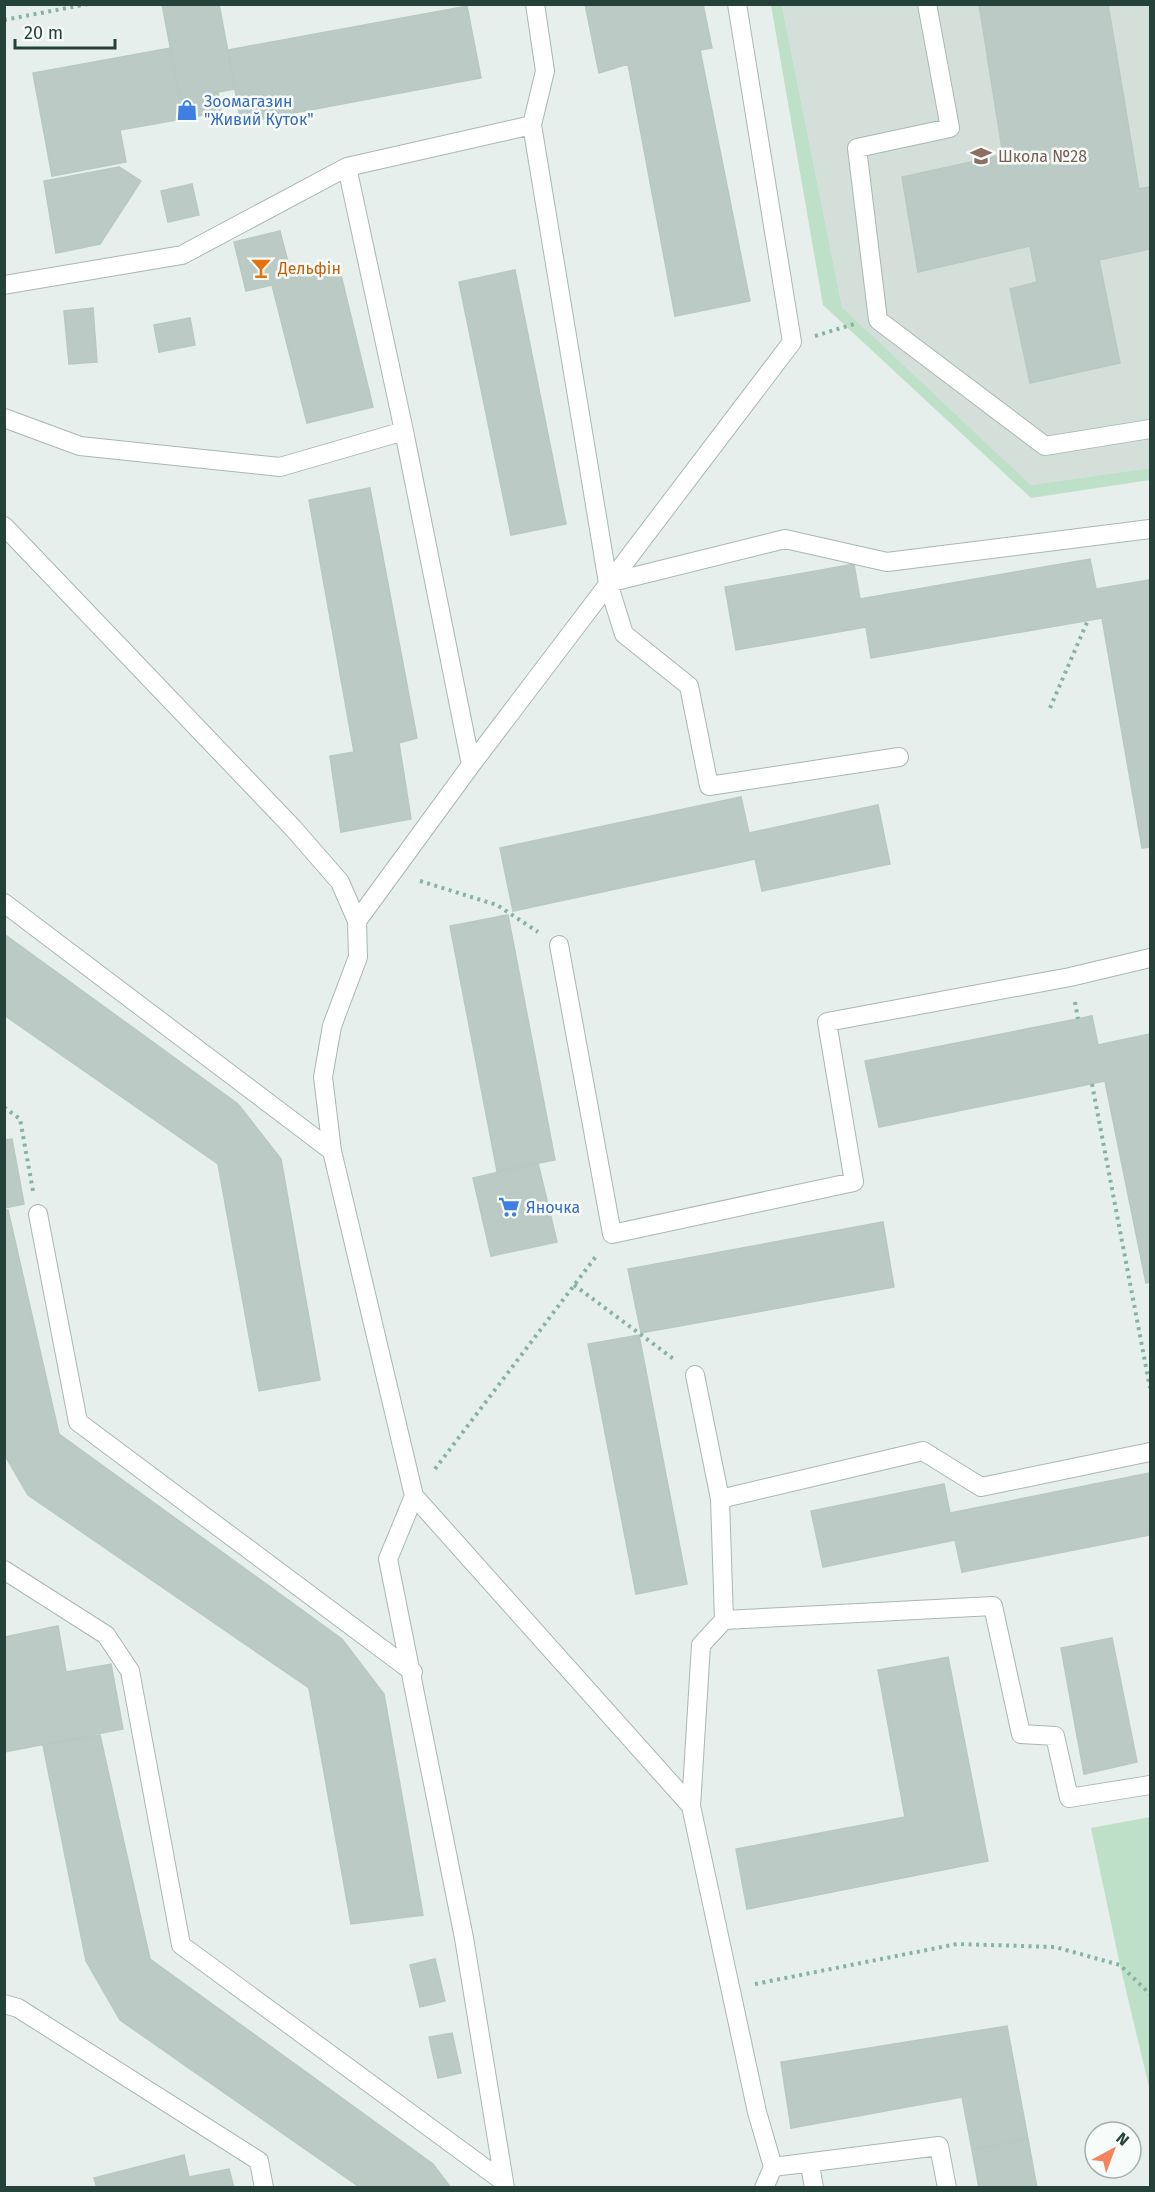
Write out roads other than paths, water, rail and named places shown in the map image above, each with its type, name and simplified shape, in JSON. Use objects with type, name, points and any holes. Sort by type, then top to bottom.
[{"type":"lane","points":[[535,4],[545,71],[532,125],[609,583],[624,634],[689,686],[708,786],[898,757]]},
{"type":"lane","points":[[357,921],[471,765],[792,342],[737,4]]},
{"type":"lane","points":[[927,4],[950,128],[857,148],[879,320],[1045,446],[1150,429]]},
{"type":"lane","points":[[4,285],[182,255],[347,166],[532,125]]},
{"type":"lane","points":[[347,166],[404,431],[471,765]]},
{"type":"lane","points":[[4,418],[80,446],[280,467],[404,431]]},
{"type":"lane","points":[[4,526],[293,828],[340,882],[357,921],[357,957],[332,1026],[323,1077],[332,1151],[414,1496],[691,1806]]},
{"type":"lane","points":[[609,583],[785,539],[888,562],[1150,529]]},
{"type":"lane","points":[[4,903],[332,1151]]},
{"type":"lane","points":[[559,945],[612,1234],[854,1182],[827,1022],[1070,978],[1150,958]]},
{"type":"lane","points":[[38,1214],[78,1422],[412,1672]]},
{"type":"lane","points":[[695,1375],[720,1499],[724,1620],[702,1645],[691,1806],[757,2112],[773,2168],[764,2187]]},
{"type":"lane","points":[[720,1499],[923,1450],[981,1487],[1150,1452]]},
{"type":"lane","points":[[414,1496],[388,1559],[464,1938],[504,2185]]},
{"type":"lane","points":[[4,1570],[106,1635],[130,1671],[181,1945],[504,2185]]},
{"type":"lane","points":[[724,1620],[993,1606],[1020,1734],[1054,1736],[1069,1798],[1150,1785]]},
{"type":"lane","points":[[4,2004],[18,2008],[259,2161],[264,2187]]},
{"type":"lane","points":[[773,2168],[810,2165],[939,2146],[947,2187]]},
{"type":"lane","points":[[810,2165],[814,2187]]},
{"type":"place","name":"Зоомагазин \"Живий Куток\"","points":[[187,110]]},
{"type":"place","name":"Школа №28","points":[[981,156]]},
{"type":"place","name":"Дельфін","points":[[261,268]]},
{"type":"place","name":"Яночка","points":[[509,1207]]}]
